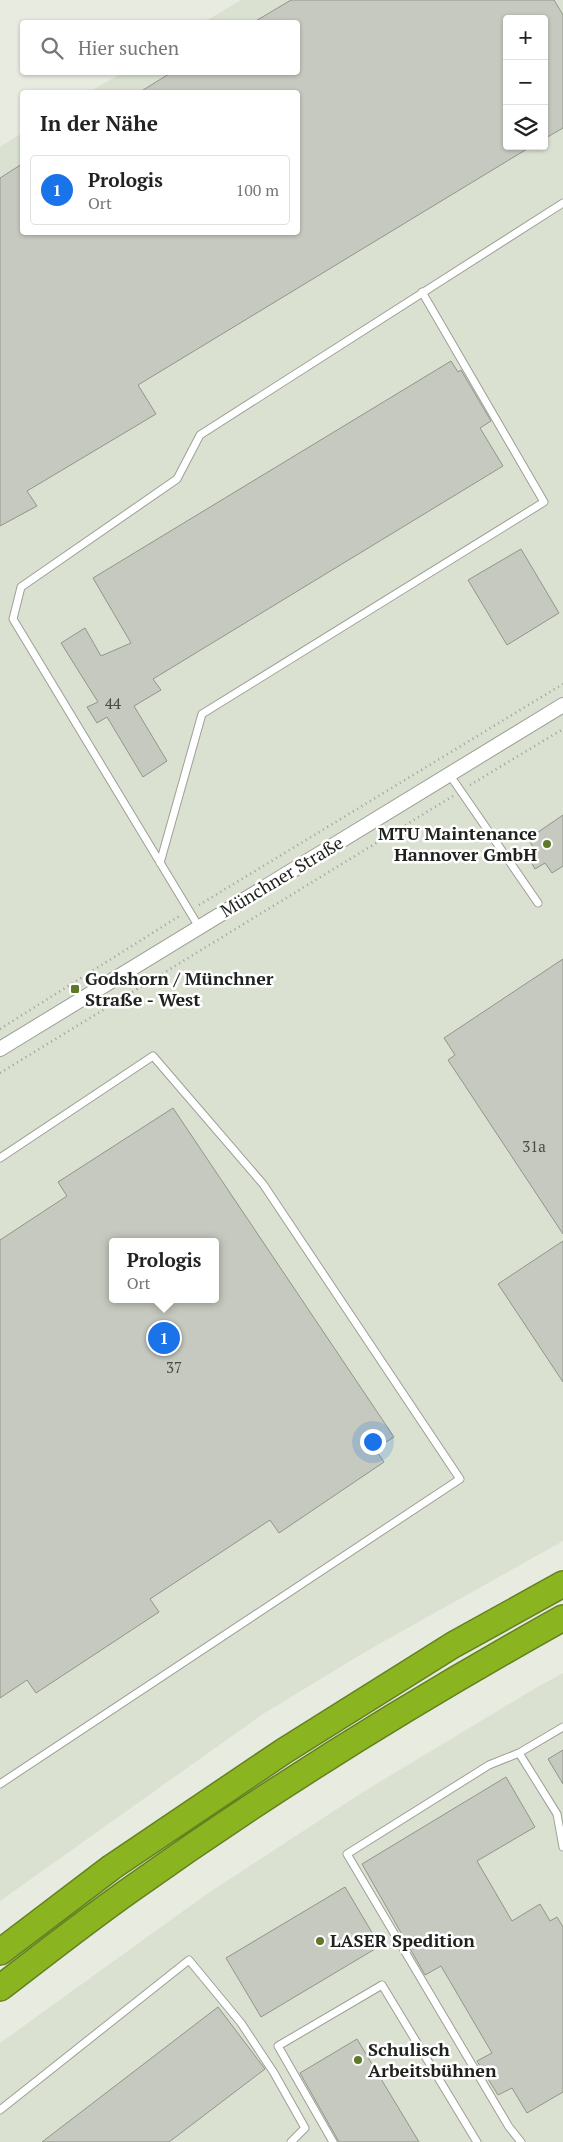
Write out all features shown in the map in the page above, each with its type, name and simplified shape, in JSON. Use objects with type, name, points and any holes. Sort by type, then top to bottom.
[{"type":"highway","points":[[0,1952],[112,1867],[284,1751],[453,1645],[563,1584]]},
{"type":"highway","points":[[0,1988],[130,1890],[308,1769],[401,1711],[563,1618]]},
{"type":"street","name":"Münchner Straße","points":[[0,1049],[563,705]]},
{"type":"lane","points":[[199,927],[13,619],[20,587],[177,479],[200,435],[563,203]]},
{"type":"lane","points":[[160,862],[202,714],[544,502],[422,292]]},
{"type":"lane","points":[[450,774],[538,903]]},
{"type":"lane","points":[[0,1158],[153,1056],[263,1184],[460,1479],[0,1784]]},
{"type":"lane","points":[[521,2142],[438,2008],[347,1854],[489,1765],[519,1752],[563,1727]]},
{"type":"lane","points":[[519,1752],[557,1814],[563,1847]]},
{"type":"lane","points":[[0,2110],[189,1960],[241,2023],[274,2073],[304,2128],[291,2142]]},
{"type":"lane","points":[[333,2142],[278,2046],[382,1985],[477,2142]]},
{"type":"path","points":[[0,1029],[189,911],[563,684]]},
{"type":"path","points":[[0,1073],[563,728]]},
{"type":"shaded area","points":[[241,0],[563,0],[563,1541],[365,1652],[263,1714],[0,1901],[0,147],[20,134],[20,235],[300,235],[300,90],[92,90],[119,75],[300,75],[300,20],[207,20]]},
{"type":"shaded area","points":[[563,1673],[563,2142],[0,2142],[0,2043],[207,1894],[363,1792]]},
{"type":"building","points":[[291,0],[554,0],[563,15],[563,128],[548,137],[548,15],[503,15],[503,150],[525,150],[138,385],[156,414],[27,491],[37,506],[0,526],[0,178],[20,165],[20,235],[300,235],[300,90],[143,90],[167,75],[300,75],[300,20],[257,20]]},
{"type":"building","points":[[451,361],[458,372],[461,370],[491,421],[480,428],[503,466],[153,679],[161,690],[134,706],[167,761],[143,777],[107,717],[97,723],[87,707],[98,702],[61,643],[85,628],[101,656],[131,643],[93,578]]},
{"type":"building","points":[[521,549],[559,613],[507,645],[468,580]]},
{"type":"building","name":"MTU Maintenance Hannover GmbH","points":[[563,815],[563,866],[552,873],[545,863],[535,869],[527,855],[535,850],[528,839]]},
{"type":"building","points":[[563,959],[563,1234],[448,1060],[455,1055],[444,1038]]},
{"type":"building","points":[[173,1108],[394,1437],[375,1449],[384,1462],[279,1533],[270,1520],[150,1599],[159,1612],[36,1693],[27,1680],[0,1698],[0,1240],[67,1196],[58,1182]]},
{"type":"building","points":[[563,1241],[563,1382],[498,1284]]},
{"type":"building","points":[[563,1750],[563,1784],[548,1759]]},
{"type":"building","points":[[506,1777],[535,1827],[477,1861],[512,1921],[540,1904],[550,1921],[557,1917],[563,1927],[563,2092],[527,2113],[512,2088],[498,2095],[477,2061],[492,2053],[441,1966],[425,1975],[362,1864]]},
{"type":"building","points":[[345,1887],[380,1946],[261,2017],[226,1958]]},
{"type":"building","points":[[218,2007],[265,2069],[169,2142],[42,2142]]},
{"type":"building","points":[[357,2039],[419,2142],[339,2142],[300,2073]]},
{"type":"place","name":"MTU Maintenance Hannover GmbH","points":[[547,844]]},
{"type":"place","name":"Godshorn / Münchner Straße - West","points":[[75,989]]},
{"type":"place","name":"Prologis","points":[[164,1338]]},
{"type":"place","name":"LASER Spedition","points":[[320,1941]]},
{"type":"place","name":"Schulisch Arbeitsbühnen","points":[[358,2060]]}]
